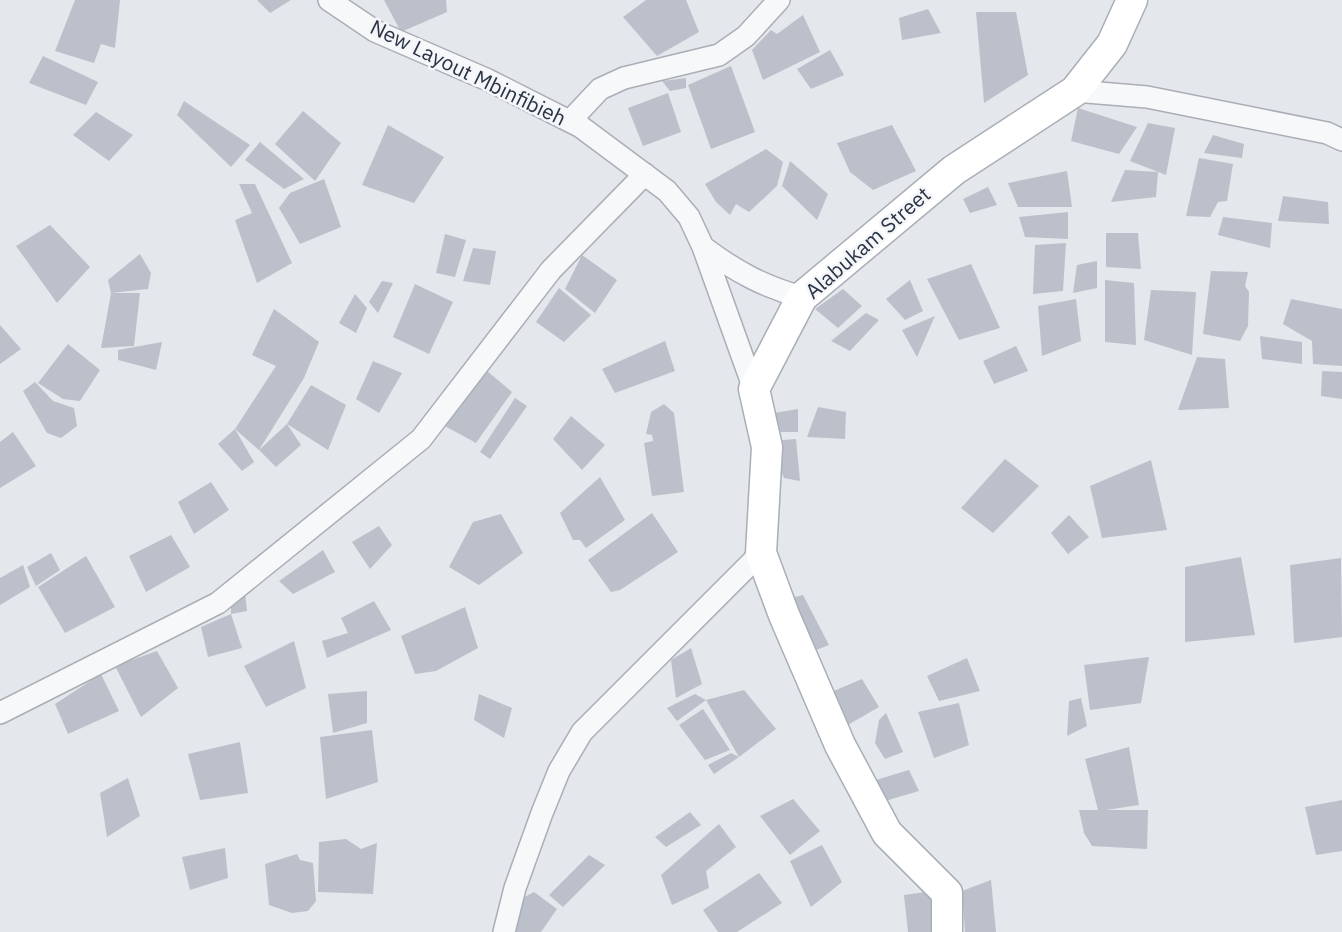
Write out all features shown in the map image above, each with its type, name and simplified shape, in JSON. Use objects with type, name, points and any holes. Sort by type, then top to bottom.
[{"type":"street","name":"New Layout Mbinfibieh","points":[[328,0],[375,31],[488,80],[570,121],[667,191],[690,217],[754,389]]},
{"type":"street","points":[[570,121],[600,89],[624,78],[719,55],[746,36],[779,0]]},
{"type":"street","name":"Alabukam Street","points":[[754,389],[803,297],[954,170],[1075,91],[1112,44],[1132,0]]},
{"type":"street","points":[[1075,91],[1147,97],[1326,133],[1342,140]]},
{"type":"street","points":[[0,713],[218,603],[421,439],[551,270],[645,174]]},
{"type":"street","points":[[703,247],[742,275],[773,289],[803,297]]},
{"type":"street","points":[[754,389],[767,447],[761,553],[840,745],[887,833],[947,893],[947,932]]},
{"type":"street","points":[[504,932],[515,888],[542,813],[559,771],[582,732],[761,553]]},
{"type":"building","points":[[75,0],[120,0],[115,48],[101,44],[94,63],[55,51]]},
{"type":"building","points":[[257,0],[291,0],[270,13]]},
{"type":"building","points":[[384,0],[446,0],[447,12],[401,32]]},
{"type":"building","points":[[646,0],[686,0],[699,32],[657,56],[623,17]]},
{"type":"building","points":[[928,9],[941,33],[902,40],[899,18]]},
{"type":"building","points":[[976,12],[1016,12],[1028,75],[984,103]]},
{"type":"building","points":[[803,15],[820,52],[763,80],[752,50],[771,30],[777,34]]},
{"type":"building","points":[[830,50],[844,75],[811,89],[797,69]]},
{"type":"building","points":[[43,56],[98,82],[86,105],[29,83]]},
{"type":"building","points":[[731,66],[755,132],[711,149],[688,85]]},
{"type":"building","points":[[686,78],[686,88],[670,91],[662,81]]},
{"type":"building","points":[[668,93],[681,132],[643,146],[628,108]]},
{"type":"building","points":[[184,101],[250,145],[231,167],[177,115]]},
{"type":"building","points":[[1078,108],[1137,127],[1119,154],[1071,141]]},
{"type":"building","points":[[303,111],[341,143],[315,181],[275,144]]},
{"type":"building","points":[[96,112],[133,135],[109,161],[73,135]]},
{"type":"building","points":[[1148,123],[1175,128],[1166,175],[1130,161]]},
{"type":"building","points":[[388,125],[444,157],[414,203],[362,185]]},
{"type":"building","points":[[892,125],[916,171],[873,190],[850,172],[837,143]]},
{"type":"building","points":[[1213,135],[1244,144],[1242,158],[1204,153]]},
{"type":"building","points":[[260,142],[304,179],[284,189],[245,160]]},
{"type":"building","points":[[766,149],[783,162],[777,186],[749,212],[736,204],[730,215],[716,202],[705,184]]},
{"type":"building","points":[[1199,158],[1233,164],[1227,201],[1218,202],[1210,217],[1186,216]]},
{"type":"building","points":[[790,161],[828,194],[817,220],[782,186]]},
{"type":"building","points":[[1125,170],[1158,172],[1156,197],[1111,202]]},
{"type":"building","points":[[1067,171],[1072,207],[1018,207],[1008,183]]},
{"type":"building","points":[[324,179],[341,227],[300,244],[279,208],[290,193]]},
{"type":"building","points":[[239,184],[255,184],[292,263],[257,283],[235,220],[252,213]]},
{"type":"building","points":[[988,187],[997,205],[970,213],[963,199]]},
{"type":"building","points":[[1283,196],[1328,202],[1329,224],[1278,221]]},
{"type":"building","points":[[1068,212],[1068,239],[1025,237],[1019,217]]},
{"type":"building","points":[[1223,217],[1272,223],[1270,248],[1218,235]]},
{"type":"building","points":[[50,225],[90,267],[57,303],[16,246]]},
{"type":"building","points":[[1106,233],[1138,233],[1141,269],[1106,267]]},
{"type":"building","points":[[445,234],[466,240],[455,277],[436,273]]},
{"type":"building","points":[[1066,243],[1063,291],[1033,294],[1035,245]]},
{"type":"building","points":[[473,248],[496,251],[490,285],[463,281]]},
{"type":"building","points":[[140,254],[151,273],[148,289],[111,293],[108,280]]},
{"type":"building","points":[[582,255],[617,280],[595,313],[565,289]]},
{"type":"building","points":[[1097,261],[1097,288],[1073,293],[1077,265]]},
{"type":"building","points":[[971,264],[1000,328],[959,340],[927,279]]},
{"type":"building","points":[[1211,271],[1248,272],[1245,286],[1249,292],[1248,326],[1240,341],[1203,334]]},
{"type":"building","points":[[910,280],[923,311],[905,320],[886,299]]},
{"type":"building","points":[[1105,280],[1134,283],[1136,345],[1105,342]]},
{"type":"building","points":[[382,281],[393,283],[378,313],[369,302]]},
{"type":"building","points":[[415,284],[453,302],[429,354],[393,337]]},
{"type":"building","points":[[559,288],[591,315],[564,342],[536,322]]},
{"type":"building","points":[[843,289],[862,306],[838,328],[815,309]]},
{"type":"building","points":[[1151,290],[1196,292],[1192,355],[1144,340]]},
{"type":"building","points":[[111,293],[140,293],[134,346],[101,348]]},
{"type":"building","points":[[355,294],[367,308],[356,333],[339,323]]},
{"type":"building","points":[[1076,299],[1081,341],[1042,356],[1038,306]]},
{"type":"building","points":[[1291,299],[1342,309],[1342,366],[1313,364],[1312,341],[1283,324]]},
{"type":"building","points":[[274,309],[319,342],[304,378],[259,450],[235,429],[276,366],[252,355]]},
{"type":"building","points":[[866,313],[879,320],[850,351],[831,341]]},
{"type":"building","points":[[935,316],[917,357],[902,330]]},
{"type":"building","points":[[0,325],[21,349],[0,364]]},
{"type":"building","points":[[1260,336],[1302,342],[1302,364],[1262,359]]},
{"type":"building","points":[[665,341],[675,371],[615,393],[602,369]]},
{"type":"building","points":[[162,342],[156,370],[118,360],[118,350]]},
{"type":"building","points":[[68,344],[100,370],[80,401],[63,399],[38,383]]},
{"type":"building","points":[[1016,346],[1028,371],[994,384],[983,361]]},
{"type":"building","points":[[1197,357],[1225,359],[1229,408],[1178,410]]},
{"type":"building","points":[[373,361],[402,373],[379,413],[356,399]]},
{"type":"building","points":[[487,371],[512,392],[476,443],[443,425]]},
{"type":"building","points":[[1322,371],[1342,372],[1342,399],[1321,396]]},
{"type":"building","points":[[35,382],[53,401],[74,408],[77,426],[61,438],[47,433],[23,391]]},
{"type":"building","points":[[311,385],[346,405],[328,450],[287,424]]},
{"type":"building","points":[[515,398],[527,406],[490,459],[480,452]]},
{"type":"building","points":[[664,404],[674,413],[684,492],[652,496],[644,443],[653,441],[652,435],[646,434],[651,412]]},
{"type":"building","points":[[818,407],[846,412],[845,439],[807,437]]},
{"type":"building","points":[[798,409],[798,432],[774,432],[774,413]]},
{"type":"building","points":[[571,416],[605,445],[582,470],[553,439]]},
{"type":"building","points":[[287,424],[301,445],[276,467],[259,450]]},
{"type":"building","points":[[235,429],[254,462],[242,471],[218,444]]},
{"type":"building","points":[[13,432],[36,466],[0,488],[0,442]]},
{"type":"building","points":[[796,439],[800,481],[784,478],[769,441]]},
{"type":"building","points":[[1005,459],[1039,486],[993,533],[961,508]]},
{"type":"building","points":[[1151,460],[1167,530],[1102,538],[1090,486]]},
{"type":"building","points":[[600,477],[625,520],[586,548],[580,540],[573,540],[560,513]]},
{"type":"building","points":[[211,482],[229,510],[194,534],[178,502]]},
{"type":"building","points":[[652,513],[678,552],[620,590],[611,592],[588,560]]},
{"type":"building","points":[[501,514],[523,553],[479,585],[449,567],[473,522]]},
{"type":"building","points":[[1069,515],[1089,537],[1068,554],[1051,533]]},
{"type":"building","points":[[379,526],[392,545],[370,569],[352,542]]},
{"type":"building","points":[[171,535],[190,567],[146,592],[129,556]]},
{"type":"building","points":[[323,550],[335,572],[293,594],[279,581]]},
{"type":"building","points":[[51,553],[60,570],[36,586],[27,567]]},
{"type":"building","points":[[86,556],[115,607],[65,633],[38,587]]},
{"type":"building","points":[[1241,557],[1255,635],[1185,642],[1185,567]]},
{"type":"building","points":[[1341,558],[1342,637],[1294,643],[1290,565]]},
{"type":"building","points":[[23,565],[30,587],[0,605],[0,578]]},
{"type":"building","points":[[245,592],[247,611],[231,614],[231,604]]},
{"type":"building","points":[[803,595],[829,645],[811,652],[787,599]]},
{"type":"building","points":[[374,601],[391,630],[327,658],[322,641],[348,633],[341,618]]},
{"type":"building","points":[[465,607],[478,648],[436,671],[415,674],[401,636]]},
{"type":"building","points":[[231,614],[242,648],[208,657],[201,627]]},
{"type":"building","points":[[294,641],[306,688],[266,707],[244,666]]},
{"type":"building","points":[[691,648],[702,684],[676,698],[671,660]]},
{"type":"building","points":[[157,651],[178,688],[141,717],[115,666]]},
{"type":"building","points":[[1149,657],[1141,703],[1090,710],[1084,665]]},
{"type":"building","points":[[967,658],[980,691],[939,701],[927,676]]},
{"type":"building","points":[[101,674],[119,711],[68,734],[55,704]]},
{"type":"building","points":[[862,679],[879,707],[839,730],[822,696]]},
{"type":"building","points":[[744,690],[776,729],[739,757],[706,700]]},
{"type":"building","points":[[367,691],[367,723],[333,733],[328,694]]},
{"type":"building","points":[[479,694],[512,708],[504,738],[474,720]]},
{"type":"building","points":[[695,694],[706,700],[677,721],[667,708]]},
{"type":"building","points":[[1081,698],[1087,726],[1067,736],[1069,701]]},
{"type":"building","points":[[959,703],[969,745],[934,758],[918,712]]},
{"type":"building","points":[[703,709],[730,750],[705,760],[679,725]]},
{"type":"building","points":[[886,713],[903,752],[885,759],[875,743],[879,720]]},
{"type":"building","points":[[372,730],[378,782],[326,799],[320,737]]},
{"type":"building","points":[[240,742],[248,793],[200,800],[188,754]]},
{"type":"building","points":[[1129,747],[1139,805],[1106,810],[1148,810],[1147,849],[1092,846],[1084,833],[1079,810],[1098,810],[1085,759]]},
{"type":"building","points":[[731,753],[739,757],[714,774],[708,765]]},
{"type":"building","points":[[909,770],[919,791],[885,801],[876,780]]},
{"type":"building","points":[[128,778],[140,816],[107,837],[100,793]]},
{"type":"building","points":[[793,799],[820,831],[790,855],[760,816]]},
{"type":"building","points":[[1342,800],[1342,851],[1316,855],[1305,807]]},
{"type":"building","points":[[690,812],[701,825],[666,847],[655,837]]},
{"type":"building","points":[[719,824],[736,847],[706,871],[709,888],[672,905],[661,875]]},
{"type":"building","points":[[346,839],[361,849],[377,843],[373,894],[318,892],[319,842]]},
{"type":"building","points":[[822,845],[842,882],[811,907],[790,861]]},
{"type":"building","points":[[225,848],[228,878],[190,890],[182,857]]},
{"type":"building","points":[[297,854],[300,860],[313,863],[316,901],[308,911],[292,913],[269,905],[265,864]]},
{"type":"building","points":[[589,855],[605,865],[563,907],[549,895]]},
{"type":"building","points":[[759,873],[782,903],[737,932],[718,932],[703,910]]},
{"type":"building","points":[[991,880],[996,932],[965,932],[962,891]]},
{"type":"building","points":[[940,890],[940,932],[908,932],[904,895]]},
{"type":"building","points":[[534,892],[557,909],[541,932],[508,932],[515,902]]}]
